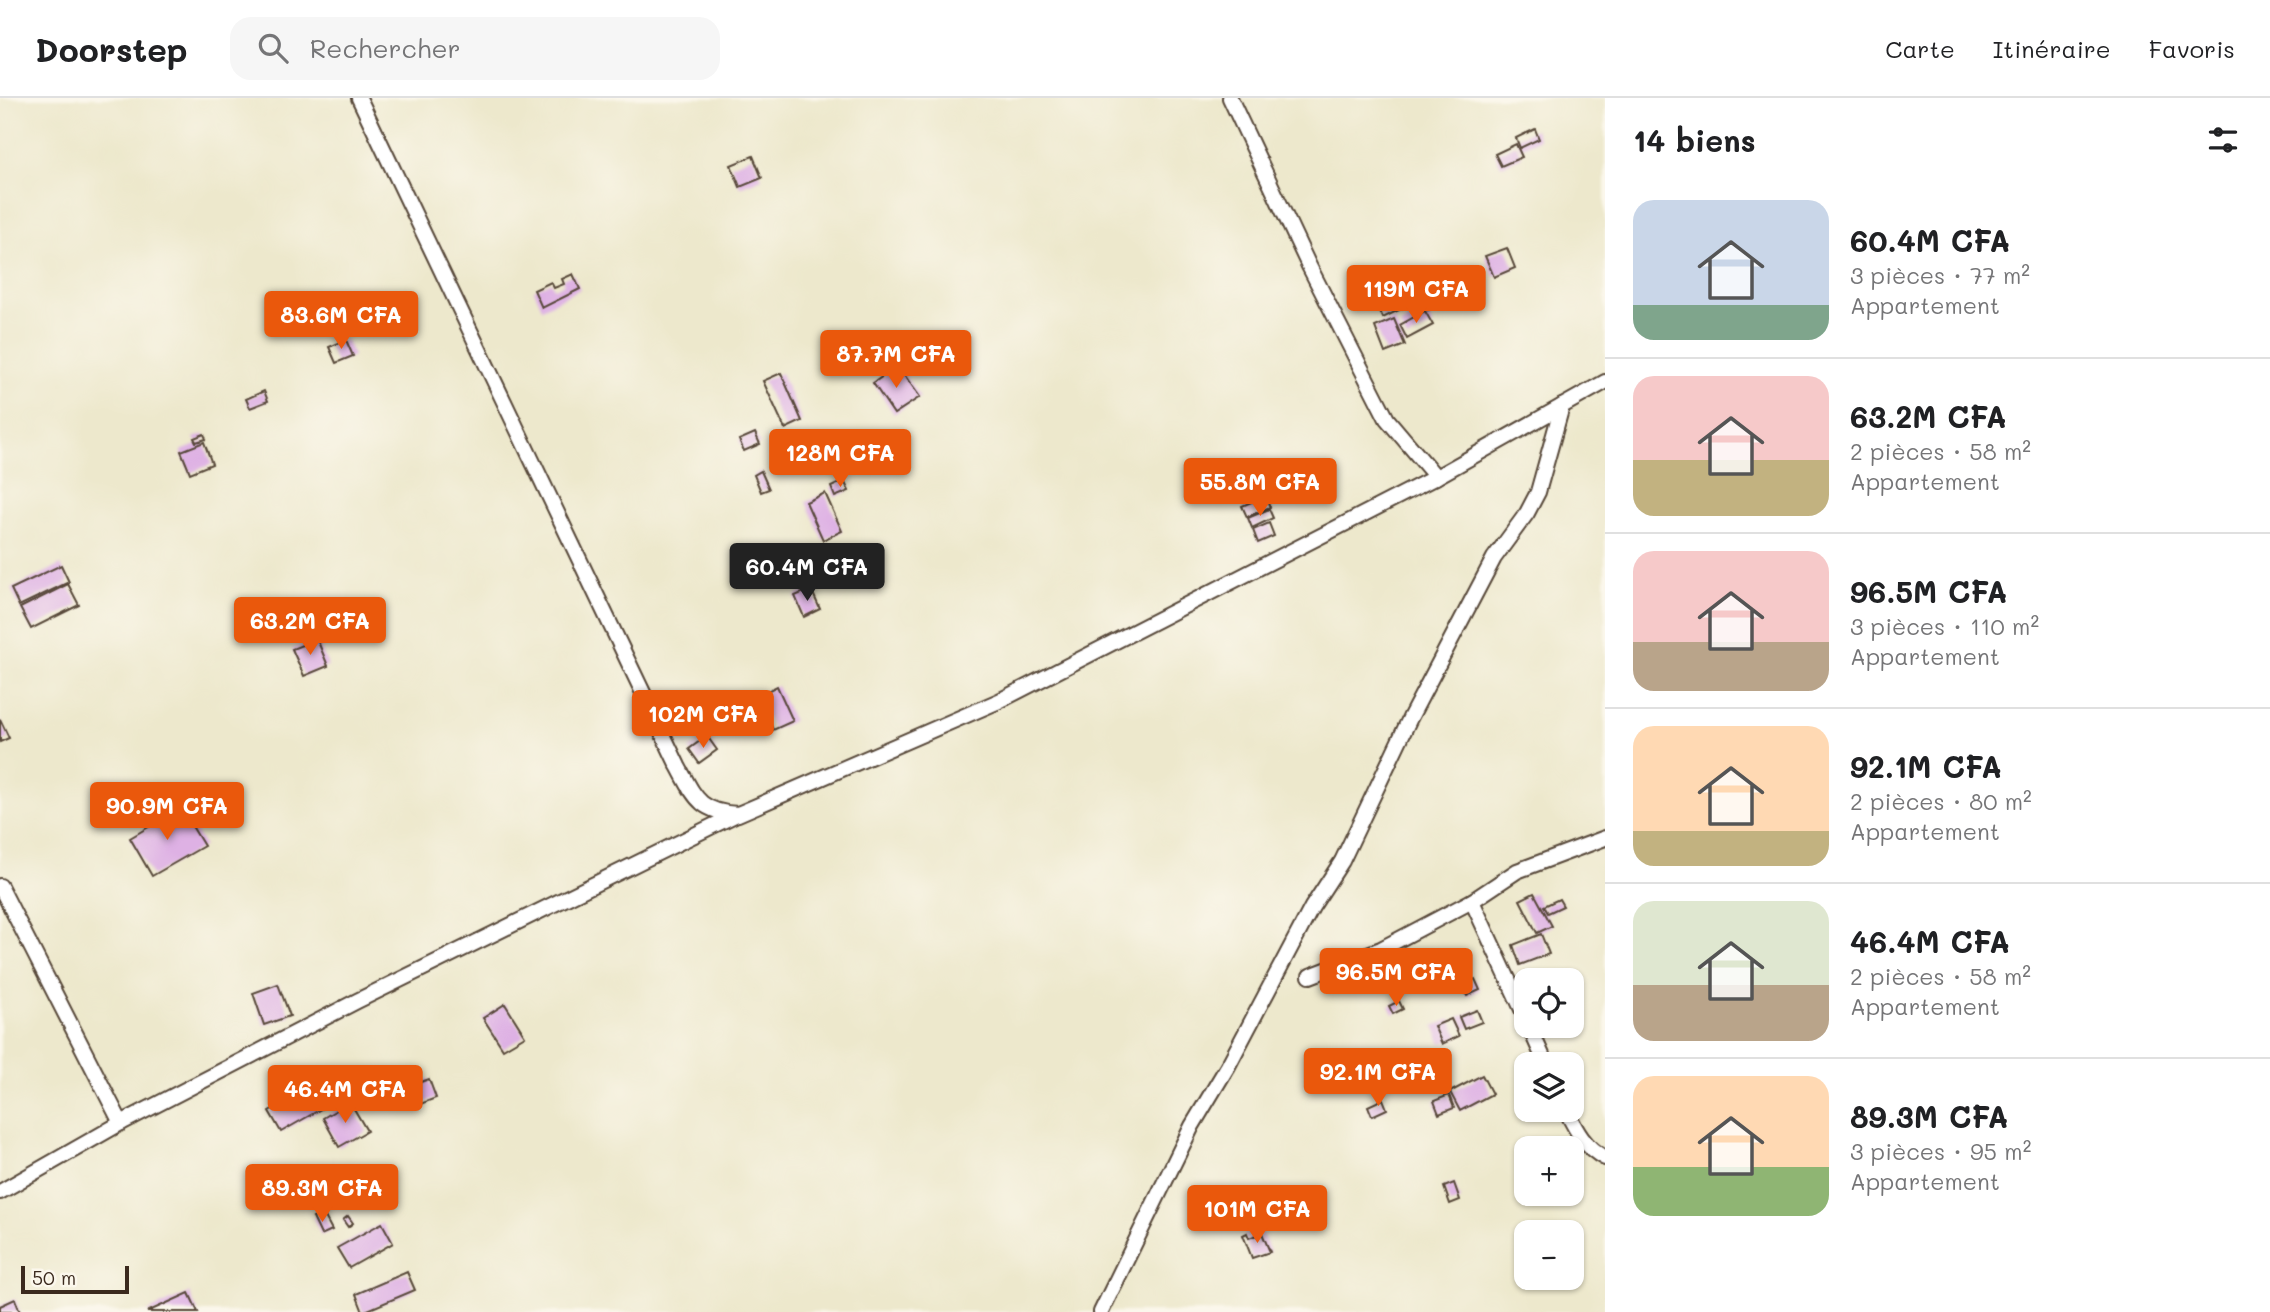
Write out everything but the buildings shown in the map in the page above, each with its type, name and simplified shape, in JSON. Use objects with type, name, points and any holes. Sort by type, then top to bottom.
[{"type":"street","points":[[359,98],[678,766],[697,801],[718,813],[738,814]]},
{"type":"street","points":[[1230,98],[1309,266],[1387,419],[1436,477]]},
{"type":"street","points":[[0,1192],[121,1123],[533,912],[738,814],[999,701],[1436,477],[1605,382]]},
{"type":"street","points":[[1101,1312],[1192,1126],[1257,1013],[1312,907],[1342,862],[1410,718],[1494,558],[1533,503],[1562,406]]},
{"type":"street","points":[[1310,976],[1381,949],[1472,901],[1517,871],[1605,838]]},
{"type":"street","points":[[0,886],[121,1123]]},
{"type":"street","points":[[1472,901],[1514,992]]},
{"type":"street","points":[[1572,1122],[1578,1135],[1593,1151],[1605,1158]]}]
